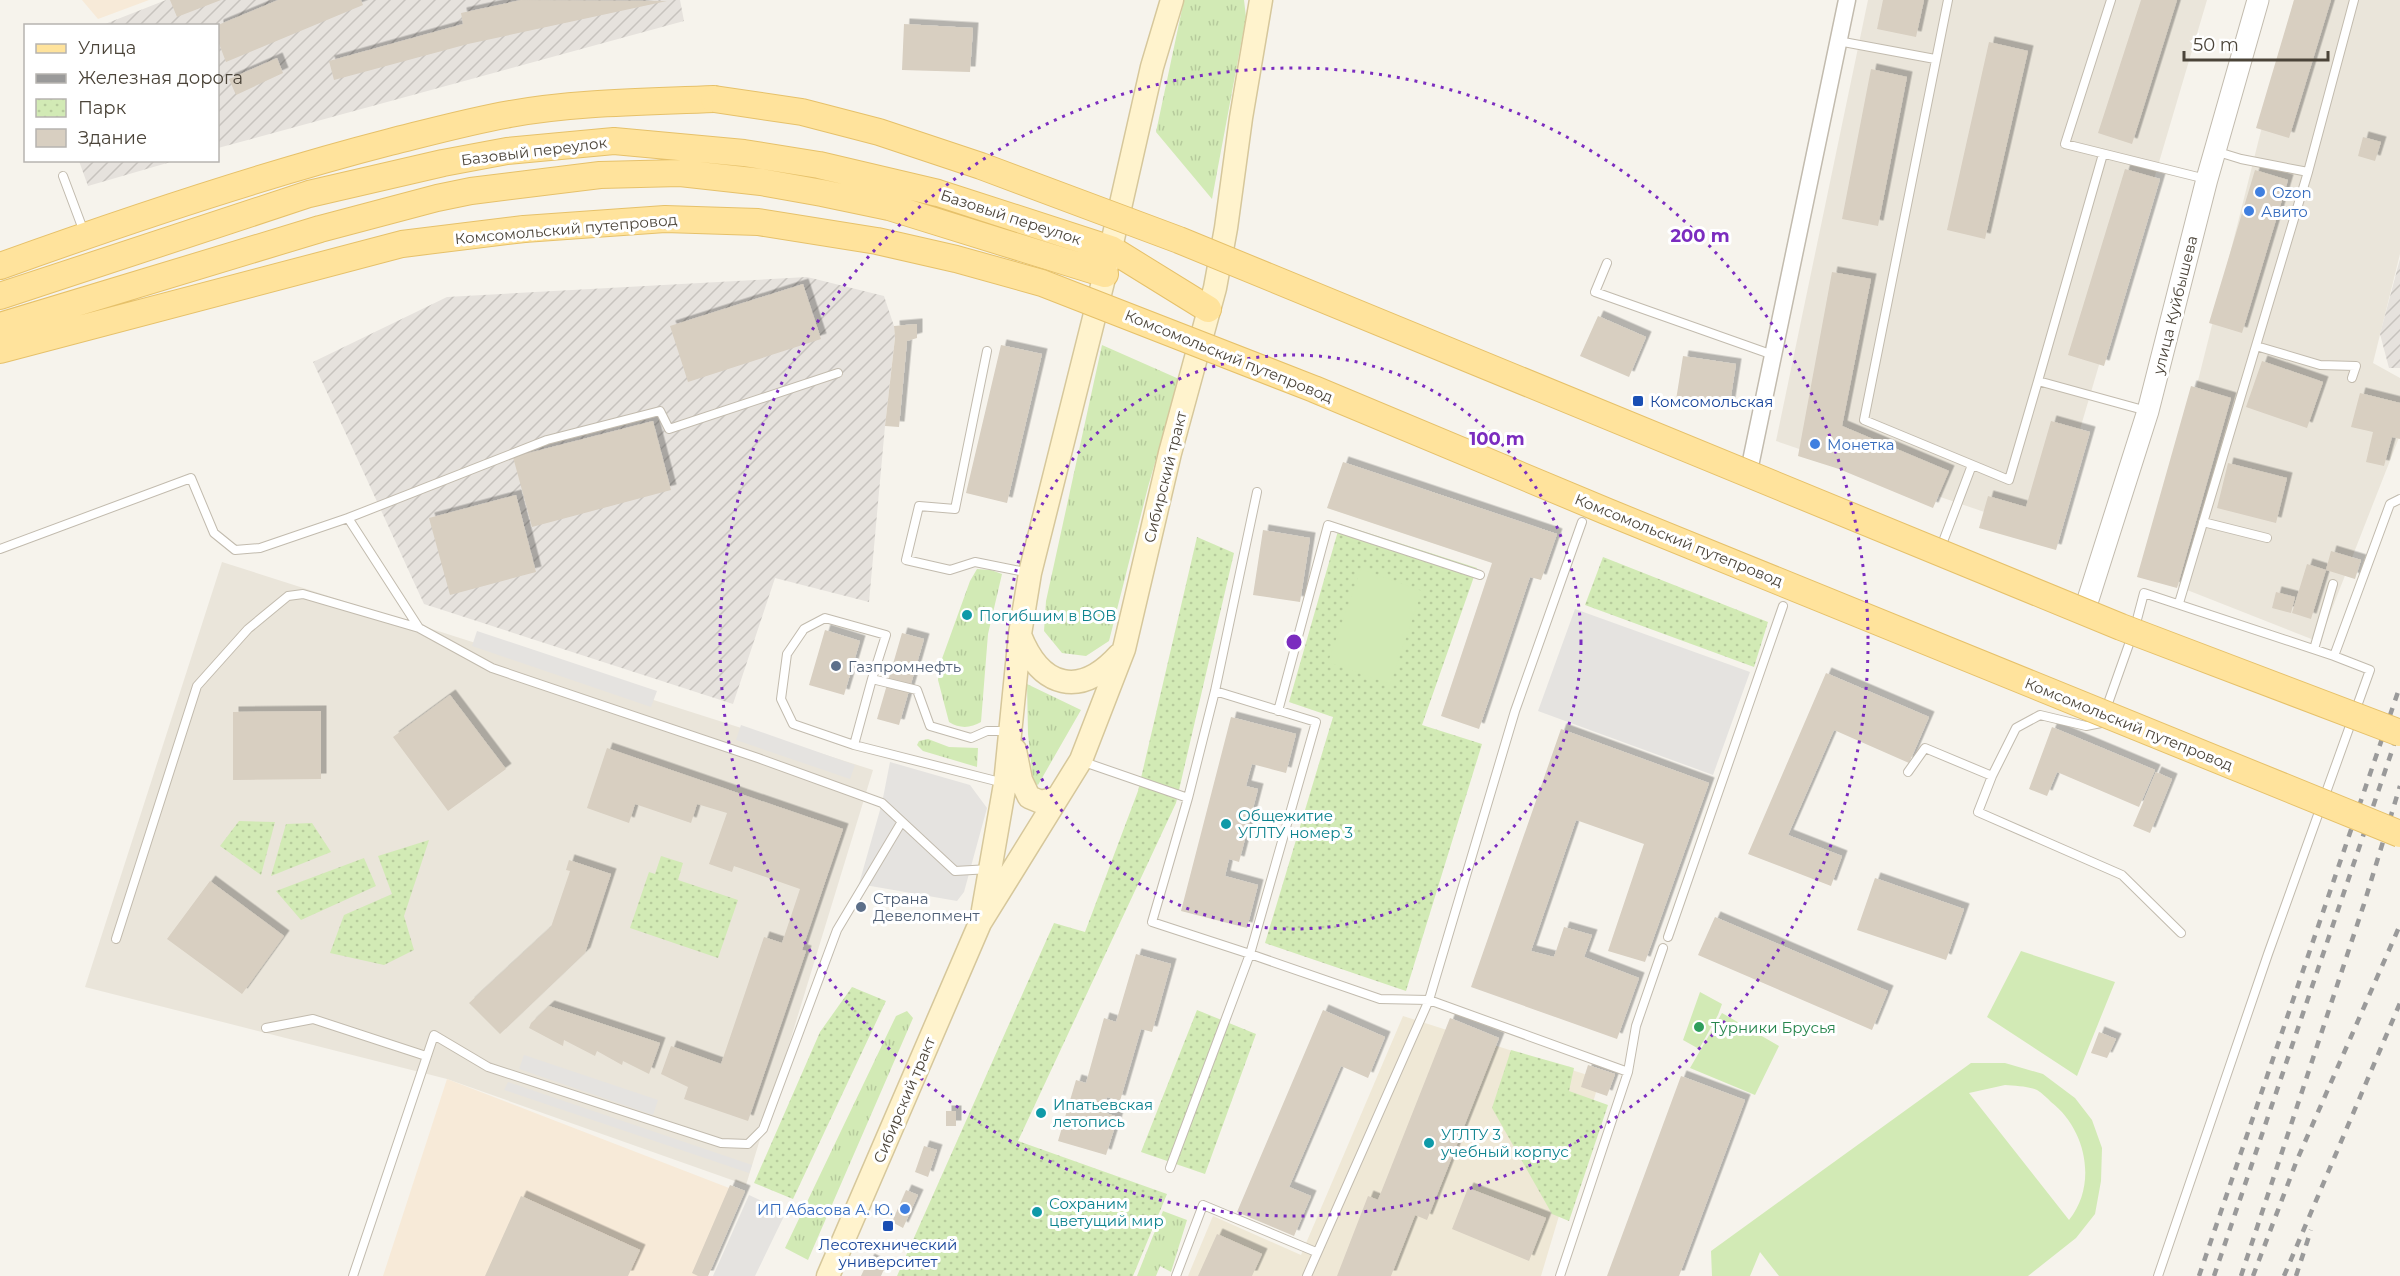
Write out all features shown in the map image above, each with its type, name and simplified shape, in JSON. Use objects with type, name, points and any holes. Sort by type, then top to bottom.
[{"type":"main road","name":"Сибирский тракт","points":[[980,923],[1005,784],[1020,634],[1030,573],[1105,274],[1152,67],[1172,0]]},
{"type":"main road","name":"Сибирский тракт","points":[[828,1276],[980,923],[1081,760],[1124,649],[1170,453],[1215,288],[1259,5]]},
{"type":"main road","points":[[0,266],[302,165],[510,114],[568,106],[714,99],[802,112],[879,132],[981,166],[1179,240],[2121,627],[2400,733]]},
{"type":"main road","name":"Базовый переулок","points":[[0,296],[309,194],[443,163],[507,152],[614,141],[744,153],[819,165],[938,193],[1111,249]]},
{"type":"main road","name":"Базовый переулок","points":[[0,326],[320,229],[437,198],[471,191],[514,188],[600,175],[680,173],[761,182],[822,193],[889,207],[1105,274]]},
{"type":"main road","name":"Комсомольский путепровод","points":[[0,350],[402,244],[524,229],[665,219],[758,222],[877,241],[956,259],[1042,283],[1314,388],[1608,512],[2400,834]]},
{"type":"main road","points":[[1111,249],[1208,309]]},
{"type":"main road","points":[[1020,634],[1041,671],[1057,680],[1089,680],[1106,670],[1124,649]]},
{"type":"main road","points":[[1011,731],[1021,780],[1029,797],[1041,802],[1057,798]]},
{"type":"street","points":[[1750,466],[1847,0]]},
{"type":"street","name":"улица Куйбышева","points":[[2085,609],[2148,411],[2207,179],[2258,0]]},
{"type":"lane","points":[[1948,0],[1864,420],[2009,480],[2103,154]]},
{"type":"lane","points":[[2111,0],[2065,144],[2207,179]]},
{"type":"lane","points":[[2179,603],[2308,172],[2354,0]]},
{"type":"lane","points":[[1838,41],[1935,58]]},
{"type":"lane","points":[[2216,151],[2241,159],[2308,172]]},
{"type":"lane","points":[[63,176],[85,236]]},
{"type":"lane","points":[[1607,263],[1595,292],[1773,355]]},
{"type":"lane","points":[[2256,346],[2320,365],[2356,366],[2352,378]]},
{"type":"lane","points":[[987,351],[956,509],[919,506],[906,560],[950,570],[975,562],[1030,573]]},
{"type":"lane","points":[[0,549],[191,478],[214,533],[235,550],[260,548],[348,518],[547,440],[660,411],[669,429],[838,373]]},
{"type":"lane","points":[[2038,381],[2148,411]]},
{"type":"lane","points":[[1941,547],[1972,465]]},
{"type":"lane","points":[[1257,492],[1215,691],[1188,798],[1152,922],[1380,999],[1429,1000],[1628,1072]]},
{"type":"lane","points":[[2334,656],[2390,504],[2400,499]]},
{"type":"lane","points":[[348,518],[419,628]]},
{"type":"lane","points":[[1307,1276],[1429,1000],[1515,711],[1582,522]]},
{"type":"lane","points":[[2203,522],[2267,538]]},
{"type":"lane","points":[[1278,711],[1328,525],[1479,575]]},
{"type":"lane","points":[[2314,649],[2333,584]]},
{"type":"lane","points":[[2158,1276],[2268,954],[2370,670],[2179,603],[2144,593],[2135,627],[2101,723],[2086,726],[2040,715],[2016,728],[1992,776],[1978,812],[2122,875],[2181,933]]},
{"type":"lane","points":[[116,939],[197,686],[248,629],[288,596],[303,594],[419,628],[492,668],[758,758],[882,803],[955,871],[990,869]]},
{"type":"lane","points":[[1668,937],[1783,606]]},
{"type":"lane","points":[[2085,609],[2135,627]]},
{"type":"lane","points":[[855,745],[886,635],[825,618],[804,629],[787,654],[781,699],[793,724],[855,745],[1005,784]]},
{"type":"lane","points":[[872,679],[917,690],[930,726],[971,738],[987,731],[1011,731]]},
{"type":"lane","points":[[1170,1168],[1250,954],[1316,722],[1215,691]]},
{"type":"lane","points":[[1908,772],[1925,748],[1992,776]]},
{"type":"lane","points":[[1081,760],[1188,798]]},
{"type":"lane","points":[[353,1276],[434,1035],[489,1067],[721,1143],[747,1144],[763,1129],[837,930],[902,823]]},
{"type":"lane","points":[[1560,1276],[1628,1072],[1636,1026],[1663,948]]},
{"type":"lane","points":[[266,1028],[313,1019],[426,1056]]},
{"type":"lane","points":[[1176,1276],[1203,1205],[1316,1252]]},
{"type":"shaded area","points":[[82,0],[149,0],[98,19]]},
{"type":"shaded area","points":[[166,0],[680,0],[684,21],[219,148],[219,24],[105,24]]},
{"type":"shaded area","points":[[1868,0],[2207,0],[2049,534],[1776,441]]},
{"type":"shaded area","points":[[2294,0],[2400,0],[2400,254],[2373,363],[2400,378],[2400,435],[2319,642],[2149,575]]},
{"type":"shaded area","points":[[80,162],[171,162],[88,186]]},
{"type":"shaded area","points":[[2400,259],[2400,368],[2389,368],[2380,334]]},
{"type":"shaded area","points":[[807,277],[884,296],[894,326],[895,338],[869,602],[775,578],[733,704],[424,604],[313,362],[447,297]]},
{"type":"shaded area","points":[[222,562],[873,770],[746,1185],[447,1079],[85,987]]},
{"type":"shaded area","points":[[1575,609],[1750,672],[1713,775],[1538,711]]},
{"type":"shaded area","points":[[477,631],[657,691],[651,707],[472,646]]},
{"type":"shaded area","points":[[741,725],[855,765],[850,779],[736,740]]},
{"type":"shaded area","points":[[890,762],[970,785],[987,808],[964,892],[957,901],[859,884],[882,803]]},
{"type":"shaded area","points":[[1403,1016],[1600,1079],[1541,1276],[1188,1276],[1213,1216],[1301,1255]]},
{"type":"shaded area","points":[[524,1055],[658,1100],[653,1115],[519,1069]]},
{"type":"shaded area","points":[[447,1079],[742,1193],[708,1276],[383,1276]]},
{"type":"shaded area","points":[[508,1082],[752,1165],[749,1173],[504,1090]]},
{"type":"shaded area","points":[[749,1195],[786,1212],[755,1276],[713,1276]]},
{"type":"green space","points":[[1184,0],[1244,0],[1246,17],[1212,199],[1156,132]]},
{"type":"green space","points":[[1102,345],[1179,379],[1148,487],[1109,641],[1086,656],[1062,653],[1044,631],[1046,601]]},
{"type":"green space","points":[[1340,524],[1477,568],[1422,725],[1482,744],[1406,991],[1265,943],[1333,717],[1289,702]]},
{"type":"green space","points":[[1197,537],[1234,553],[1176,803],[1018,1141],[1167,1194],[1133,1276],[897,1276],[1054,923],[1085,932],[1138,791]]},
{"type":"green space","points":[[1603,557],[1768,622],[1754,667],[1585,605]]},
{"type":"green space","points":[[977,569],[1002,574],[988,634],[981,722],[973,726],[961,727],[949,722],[938,680],[939,667],[970,581]]},
{"type":"green space","points":[[1361,569],[1422,591],[1390,684],[1328,662]]},
{"type":"green space","points":[[1027,684],[1081,710],[1038,785],[1033,782],[1028,734]]},
{"type":"green space","points":[[928,739],[949,747],[978,748],[977,767],[923,751],[917,745],[919,741]]},
{"type":"green space","points":[[239,821],[275,822],[261,875],[220,846]]},
{"type":"green space","points":[[312,823],[331,852],[271,876],[286,824]]},
{"type":"green space","points":[[429,840],[404,916],[414,950],[384,965],[330,953],[344,915],[392,894],[378,856]]},
{"type":"green space","points":[[661,856],[683,863],[678,880],[738,900],[718,958],[630,928],[649,872],[655,874]]},
{"type":"green space","points":[[364,858],[376,886],[301,920],[276,891]]},
{"type":"green space","points":[[2021,951],[2115,982],[2077,1076],[1987,1017]]},
{"type":"green space","points":[[852,987],[886,1001],[793,1199],[754,1183],[820,1032]]},
{"type":"green space","name":"Турники Брусья","points":[[1700,992],[1722,1004],[1699,1049],[1683,1040]]},
{"type":"green space","points":[[1197,1010],[1256,1034],[1205,1174],[1141,1152]]},
{"type":"green space","points":[[907,1011],[913,1018],[808,1260],[785,1248],[896,1016]]},
{"type":"green space","points":[[1722,1013],[1779,1046],[1755,1095],[1690,1068]]},
{"type":"green space","points":[[1511,1050],[1574,1068],[1569,1091],[1608,1105],[1569,1221],[1552,1214],[1492,1108]]},
{"type":"green space","points":[[1971,1063],[2005,1063],[2043,1074],[2075,1098],[2092,1120],[2102,1148],[2101,1181],[2095,1214],[2076,1238],[2028,1276],[1779,1276],[1760,1252],[1750,1276],[1712,1276],[1711,1251]],"holes":[[[2005,1085],[2037,1090],[2063,1113],[2073,1127],[2080,1142],[2085,1174],[2078,1206],[2069,1220],[1969,1093]]]},
{"type":"green space","points":[[1163,1211],[1187,1220],[1171,1272],[1160,1266],[1156,1276],[1137,1276]]},
{"type":"building","points":[[170,0],[221,0],[177,17]]},
{"type":"building","points":[[278,0],[361,0],[363,5],[226,62],[219,44],[219,25]]},
{"type":"building","points":[[521,0],[667,1],[468,44],[334,80],[329,61],[463,24],[461,13]]},
{"type":"building","points":[[1883,0],[1924,0],[1916,37],[1877,29]]},
{"type":"building","points":[[2141,0],[2177,0],[2132,144],[2098,133]]},
{"type":"building","points":[[2294,0],[2331,0],[2289,138],[2256,128]]},
{"type":"building","points":[[904,24],[973,28],[970,72],[902,70]]},
{"type":"building","points":[[1989,42],[2028,51],[1985,239],[1947,230]]},
{"type":"building","points":[[277,58],[283,73],[236,95],[229,79]]},
{"type":"building","points":[[1871,69],[1907,77],[1878,226],[1842,219]]},
{"type":"building","points":[[2363,137],[2381,142],[2375,161],[2358,156]]},
{"type":"building","points":[[2125,169],[2160,179],[2104,366],[2068,355]]},
{"type":"building","points":[[2255,170],[2288,180],[2242,333],[2209,323]]},
{"type":"building","points":[[1832,272],[1871,279],[1842,426],[1949,471],[1933,508],[1839,469],[1798,456]]},
{"type":"building","points":[[803,284],[821,339],[688,382],[670,326]]},
{"type":"building","points":[[1598,316],[1646,337],[1629,377],[1580,356]]},
{"type":"building","points":[[917,324],[917,338],[907,341],[899,427],[885,426],[895,338],[894,326]]},
{"type":"building","points":[[1001,345],[1042,354],[1007,503],[966,493]]},
{"type":"building","points":[[1683,356],[1736,364],[1729,409],[1676,400]]},
{"type":"building","points":[[2262,361],[2323,382],[2307,428],[2246,407]]},
{"type":"building","points":[[2191,386],[2231,398],[2177,588],[2137,577]]},
{"type":"building","points":[[2360,393],[2400,403],[2400,439],[2392,437],[2384,466],[2366,462],[2373,432],[2351,427]]},
{"type":"building","points":[[653,421],[671,490],[532,527],[513,457]]},
{"type":"building","points":[[2051,421],[2090,432],[2056,550],[1979,528],[1988,496],[2026,507]]},
{"type":"building","points":[[1343,462],[1557,534],[1541,580],[1530,577],[1479,729],[1441,716],[1492,563],[1327,508]]},
{"type":"building","points":[[2228,463],[2287,478],[2276,523],[2217,508]]},
{"type":"building","points":[[516,495],[536,572],[450,595],[429,518]]},
{"type":"building","points":[[1263,530],[1310,538],[1300,602],[1253,595]]},
{"type":"building","points":[[2331,551],[2361,560],[2355,579],[2326,570]]},
{"type":"building","points":[[2307,564],[2326,570],[2311,619],[2292,613]]},
{"type":"building","points":[[2276,592],[2295,597],[2291,613],[2272,608]]},
{"type":"building","points":[[825,630],[860,641],[844,695],[809,685]]},
{"type":"building","points":[[902,633],[924,639],[899,725],[877,719]]},
{"type":"building","points":[[1826,673],[1929,717],[1909,763],[1834,730],[1788,835],[1842,856],[1831,886],[1748,854]]},
{"type":"building","points":[[450,695],[506,769],[448,811],[393,737]]},
{"type":"building","points":[[321,711],[321,779],[233,780],[233,712]]},
{"type":"building","name":"Общежитие УГЛТУ номер 3","points":[[1231,717],[1296,734],[1286,773],[1252,764],[1246,786],[1258,789],[1239,862],[1229,859],[1225,876],[1258,885],[1247,928],[1181,911]]},
{"type":"building","points":[[2052,727],[2155,770],[2139,807],[2057,772],[2047,796],[2029,789]]},
{"type":"building","points":[[1561,729],[1709,783],[1645,962],[1608,951],[1644,844],[1576,820],[1531,951],[1554,957],[1564,927],[1592,935],[1584,957],[1639,978],[1617,1039],[1471,987]]},
{"type":"building","points":[[607,748],[843,829],[802,950],[806,951],[748,1121],[684,1099],[688,1087],[661,1074],[671,1046],[721,1064],[764,937],[782,943],[800,889],[734,866],[732,872],[709,864],[727,813],[697,804],[691,823],[635,804],[629,823],[587,808]]},
{"type":"building","points":[[2156,772],[2172,779],[2150,833],[2133,826]]},
{"type":"building","points":[[569,860],[611,874],[585,953],[500,1034],[469,1003],[551,927],[570,871],[566,870]]},
{"type":"building","points":[[1875,878],[1964,909],[1946,960],[1857,930]]},
{"type":"building","points":[[210,881],[284,936],[242,994],[167,939]]},
{"type":"building","points":[[1715,917],[1888,991],[1872,1030],[1698,955]]},
{"type":"building","points":[[1136,954],[1171,964],[1152,1032],[1141,1029],[1120,1101],[1107,1097],[1103,1112],[1118,1117],[1106,1155],[1058,1141],[1076,1080],[1086,1083],[1104,1018],[1116,1022]]},
{"type":"building","points":[[549,1006],[660,1043],[649,1074],[623,1061],[622,1065],[597,1051],[595,1056],[564,1040],[563,1046],[529,1028],[531,1023]]},
{"type":"building","points":[[1323,1010],[1385,1037],[1368,1078],[1341,1066],[1289,1187],[1311,1196],[1294,1236],[1237,1212]]},
{"type":"building","name":"УГЛТУ 3 учебный корпус","points":[[1450,1018],[1499,1038],[1427,1220],[1415,1215],[1391,1276],[1337,1276],[1368,1196],[1378,1200]]},
{"type":"building","points":[[2099,1032],[2116,1039],[2107,1058],[2091,1053]]},
{"type":"building","points":[[1588,1065],[1615,1074],[1607,1096],[1581,1087]]},
{"type":"building","points":[[1681,1076],[1745,1100],[1679,1276],[1607,1276]]},
{"type":"building","points":[[946,1111],[956,1111],[956,1126],[946,1126]]},
{"type":"building","points":[[924,1146],[937,1150],[928,1177],[915,1172]]},
{"type":"building","points":[[730,1185],[745,1191],[708,1276],[698,1276],[692,1273]]},
{"type":"building","points":[[1468,1188],[1546,1218],[1529,1261],[1452,1229]]},
{"type":"building","points":[[906,1190],[918,1195],[903,1228],[892,1222]]},
{"type":"building","points":[[521,1196],[640,1250],[628,1276],[485,1276]]},
{"type":"building","points":[[1217,1234],[1262,1254],[1252,1276],[1198,1276]]},
{"type":"building","points":[[869,1259],[885,1267],[881,1276],[861,1276]]},
{"type":"railway","points":[[2199,1276],[2400,686]]},
{"type":"railway","points":[[2214,1276],[2400,727]]},
{"type":"railway","points":[[2241,1276],[2364,904],[2400,786]]},
{"type":"railway","points":[[2253,1276],[2297,1160],[2400,925]]},
{"type":"railway","points":[[2284,1276],[2400,1003]]},
{"type":"railway","points":[[2296,1276],[2311,1230]]},
{"type":"place","name":"Ozon","points":[[2260,192]]},
{"type":"place","name":"Авито","points":[[2249,211]]},
{"type":"place","name":"Комсомольская","points":[[1638,401]]},
{"type":"place","name":"Монетка","points":[[1815,444]]},
{"type":"place","name":"Погибшим в ВОВ","points":[[967,615]]},
{"type":"place","name":"Газпромнефть","points":[[836,666]]},
{"type":"place","name":"Общежитие УГЛТУ номер 3","points":[[1226,824]]},
{"type":"place","name":"Страна Девелопмент","points":[[861,907]]},
{"type":"place","name":"Турники Брусья","points":[[1699,1027]]},
{"type":"place","name":"Ипатьевская летопись","points":[[1041,1113]]},
{"type":"place","name":"УГЛТУ 3 учебный корпус","points":[[1429,1143]]},
{"type":"place","name":"ИП Абасова А. Ю.","points":[[905,1209]]},
{"type":"place","name":"Сохраним цветущий мир","points":[[1037,1212]]},
{"type":"place","name":"Лесотехнический университет","points":[[888,1226]]}]
